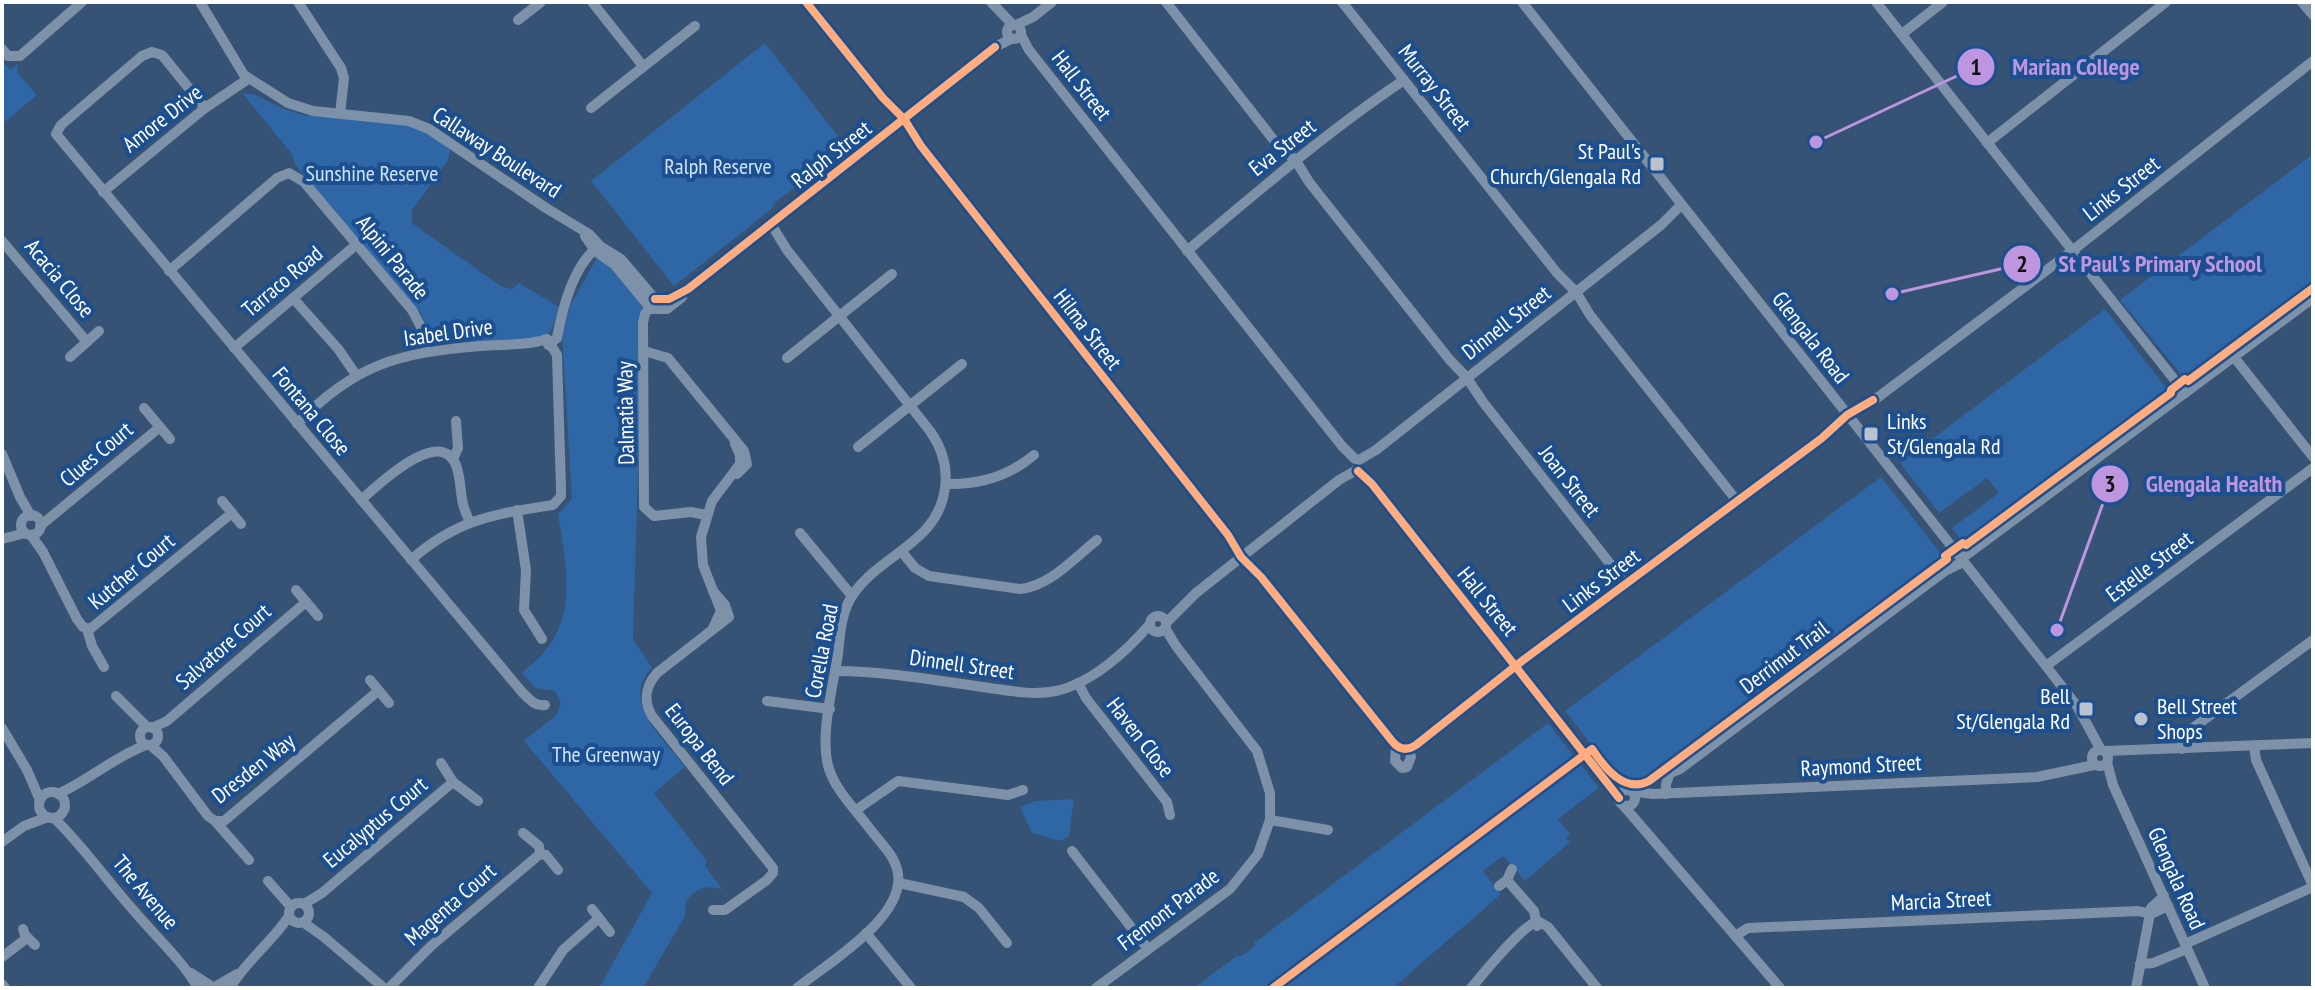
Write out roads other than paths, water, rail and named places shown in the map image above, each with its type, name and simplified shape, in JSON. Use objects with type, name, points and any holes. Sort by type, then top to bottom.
[{"type":"street","points":[[7,50],[27,48],[82,2]]},
{"type":"street","points":[[298,2],[341,68],[344,78],[340,114]]},
{"type":"street","points":[[518,20],[541,2]]},
{"type":"street","points":[[592,2],[643,66]]},
{"type":"street","name":"Hilma Street","points":[[806,2],[1261,577],[1403,749]]},
{"type":"street","name":"Hall Street","points":[[991,2],[1605,779],[1628,798]]},
{"type":"street","name":"Ralph Street","points":[[652,306],[688,289],[1052,2]]},
{"type":"street","name":"Joan Street","points":[[1166,2],[1626,584]]},
{"type":"street","name":"Murray Street","points":[[1342,2],[1737,501]]},
{"type":"street","points":[[1876,2],[2185,393]]},
{"type":"street","points":[[1902,34],[1943,2]]},
{"type":"street","points":[[1987,143],[2166,2]]},
{"type":"street","points":[[2302,2],[2313,15]]},
{"type":"street","name":"Callaway Boulevard","points":[[203,3],[248,79],[294,106],[420,125],[589,234],[597,250],[621,259],[652,306]]},
{"type":"street","name":"Glengala Road","points":[[1522,3],[2077,706],[2205,988]]},
{"type":"street","points":[[591,108],[695,26]]},
{"type":"street","name":"Fontana Close","points":[[205,108],[162,55],[152,52],[142,56],[92,98],[56,133],[522,692],[532,702],[545,705]]},
{"type":"street","name":"Links Street","points":[[1403,749],[2072,251],[2313,61]]},
{"type":"street","name":"Eva Street","points":[[1186,249],[1402,77]]},
{"type":"street","name":"Amore Drive","points":[[103,192],[205,108],[248,79]]},
{"type":"street","name":"Alpini Parade","points":[[169,271],[277,178],[289,173],[304,182],[412,310],[421,327],[426,352]]},
{"type":"street","name":"Dinnell Street","points":[[836,667],[1039,693],[1059,691],[1078,683],[1160,626],[1244,555],[1683,208]]},
{"type":"street","points":[[768,226],[938,443],[945,466],[946,484],[971,484],[994,479],[1034,455]]},
{"type":"street","name":"Acacia Close","points":[[2,241],[87,342]]},
{"type":"street","name":"Tarraco Road","points":[[234,348],[357,244]]},
{"type":"street","points":[[411,560],[439,537],[470,522],[553,505],[561,496],[555,368],[549,343],[578,275],[597,250]]},
{"type":"street","points":[[787,358],[892,274]]},
{"type":"street","points":[[293,298],[339,350],[356,375]]},
{"type":"street","points":[[1669,793],[1668,776],[2313,298]]},
{"type":"street","name":"Dalmatia Way","points":[[652,306],[644,337],[645,489],[654,508],[705,520]]},
{"type":"street","name":"Acacia Close","points":[[70,357],[99,331]]},
{"type":"street","name":"Isabel Drive","points":[[297,424],[321,400],[356,375],[377,366],[426,352],[549,343]]},
{"type":"street","points":[[644,356],[663,355],[748,459],[744,470],[732,476],[717,494],[705,520]]},
{"type":"street","points":[[2234,357],[2313,457]]},
{"type":"street","points":[[858,447],[962,364]]},
{"type":"street","name":"Clues Court","points":[[144,408],[170,439]]},
{"type":"street","points":[[453,459],[458,448],[456,421]]},
{"type":"street","name":"Clues Court","points":[[4,538],[57,511],[160,427]]},
{"type":"street","points":[[361,500],[409,461],[439,452],[453,459],[461,505],[470,522]]},
{"type":"street","name":"Kutcher Court","points":[[2,454],[43,552],[77,619],[87,629],[96,626],[232,513]]},
{"type":"street","name":"Estelle Street","points":[[2046,666],[2313,468]]},
{"type":"street","name":"Corella Road","points":[[899,883],[893,860],[836,784],[828,765],[826,746],[830,709],[844,614],[852,596],[864,582],[925,532],[942,503],[946,484]]},
{"type":"street","points":[[222,501],[241,524]]},
{"type":"street","points":[[517,510],[526,570],[524,610],[542,639]]},
{"type":"street","name":"Europa Bend","points":[[705,520],[702,556],[721,611],[719,620],[654,676],[647,690],[646,701],[652,716],[759,852],[765,873],[755,886],[725,910],[713,910]]},
{"type":"street","points":[[800,533],[852,596]]},
{"type":"street","points":[[902,552],[915,568],[929,576],[1020,589],[1034,588],[1046,581],[1097,540]]},
{"type":"street","points":[[296,590],[318,616]]},
{"type":"street","name":"Salvatore Court","points":[[57,806],[81,784],[149,736],[306,602]]},
{"type":"street","name":"Fremont Parade","points":[[1096,988],[1230,889],[1258,854],[1270,820],[1270,793],[1257,751],[1160,626]]},
{"type":"street","points":[[87,629],[90,642],[104,667]]},
{"type":"street","points":[[2186,749],[2197,726],[2313,640]]},
{"type":"street","points":[[370,680],[389,703]]},
{"type":"street","name":"Haven Close","points":[[1078,683],[1167,802],[1170,815]]},
{"type":"street","name":"Dresden Way","points":[[149,736],[208,816],[215,821],[224,821],[378,691]]},
{"type":"street","points":[[116,696],[124,701],[149,736]]},
{"type":"street","points":[[767,701],[830,709]]},
{"type":"street","name":"The Avenue","points":[[2,728],[27,770],[57,806],[75,837],[133,911],[189,972],[198,988]]},
{"type":"street","points":[[2100,758],[2126,752],[2313,743]]},
{"type":"street","points":[[2140,964],[2156,963],[2313,886],[2256,760],[2254,746]]},
{"type":"street","name":"Raymond Street","points":[[1628,798],[1669,793],[2037,777],[2100,758]]},
{"type":"street","name":"Eucalyptus Court","points":[[441,763],[453,782],[478,801]]},
{"type":"street","name":"The Avenue","points":[[27,770],[42,813],[57,806]]},
{"type":"street","points":[[856,810],[898,781],[1008,795],[1023,790]]},
{"type":"street","name":"Eucalyptus Court","points":[[300,914],[453,782]]},
{"type":"street","points":[[1628,798],[1640,823],[1780,988]]},
{"type":"street","points":[[24,826],[40,803],[57,806]]},
{"type":"street","points":[[2,842],[57,806]]},
{"type":"street","points":[[1270,820],[1328,830]]},
{"type":"street","points":[[215,821],[249,860]]},
{"type":"street","points":[[523,833],[539,846],[540,854],[546,855],[558,870]]},
{"type":"street","points":[[1072,851],[1148,949]]},
{"type":"street","name":"Magenta Court","points":[[386,988],[421,954],[540,854]]},
{"type":"street","points":[[1506,878],[1526,903],[1536,923],[1558,941],[1597,988]]},
{"type":"street","points":[[268,881],[324,937],[386,988]]},
{"type":"street","points":[[797,988],[884,917],[899,883],[964,897],[979,908],[1007,943]]},
{"type":"street","points":[[2136,988],[2154,904],[2166,901]]},
{"type":"street","name":"Marcia Street","points":[[1735,936],[1748,928],[2138,911],[2151,914]]},
{"type":"street","points":[[230,988],[239,973],[300,914]]},
{"type":"street","points":[[538,988],[563,950],[595,914],[610,932]]},
{"type":"street","points":[[1471,988],[1496,958],[1536,923]]},
{"type":"street","points":[[866,933],[911,988]]},
{"type":"street","points":[[2,957],[28,937]]},
{"type":"street","name":"The Avenue","points":[[189,972],[215,987]]},
{"type":"street","points":[[215,987],[239,973]]},
{"type":"place","name":"Marian College","points":[[1816,142]]},
{"type":"place","name":"St Paul's Church/Glengala Rd","points":[[1657,164]]},
{"type":"place","name":"St Paul's Primary School","points":[[1892,294]]},
{"type":"place","name":"Links St/Glengala Rd","points":[[1871,434]]},
{"type":"place","name":"Glengala Health","points":[[2057,630]]},
{"type":"place","name":"Bell St/Glengala Rd","points":[[2086,709]]},
{"type":"place","name":"Bell Street Shops","points":[[2141,719]]},
{"type":"park label","name":"Ralph Reserve","points":[[718,166]]},
{"type":"park label","name":"Sunshine Reserve","points":[[372,173]]},
{"type":"park label","name":"The Greenway","points":[[606,754]]}]
